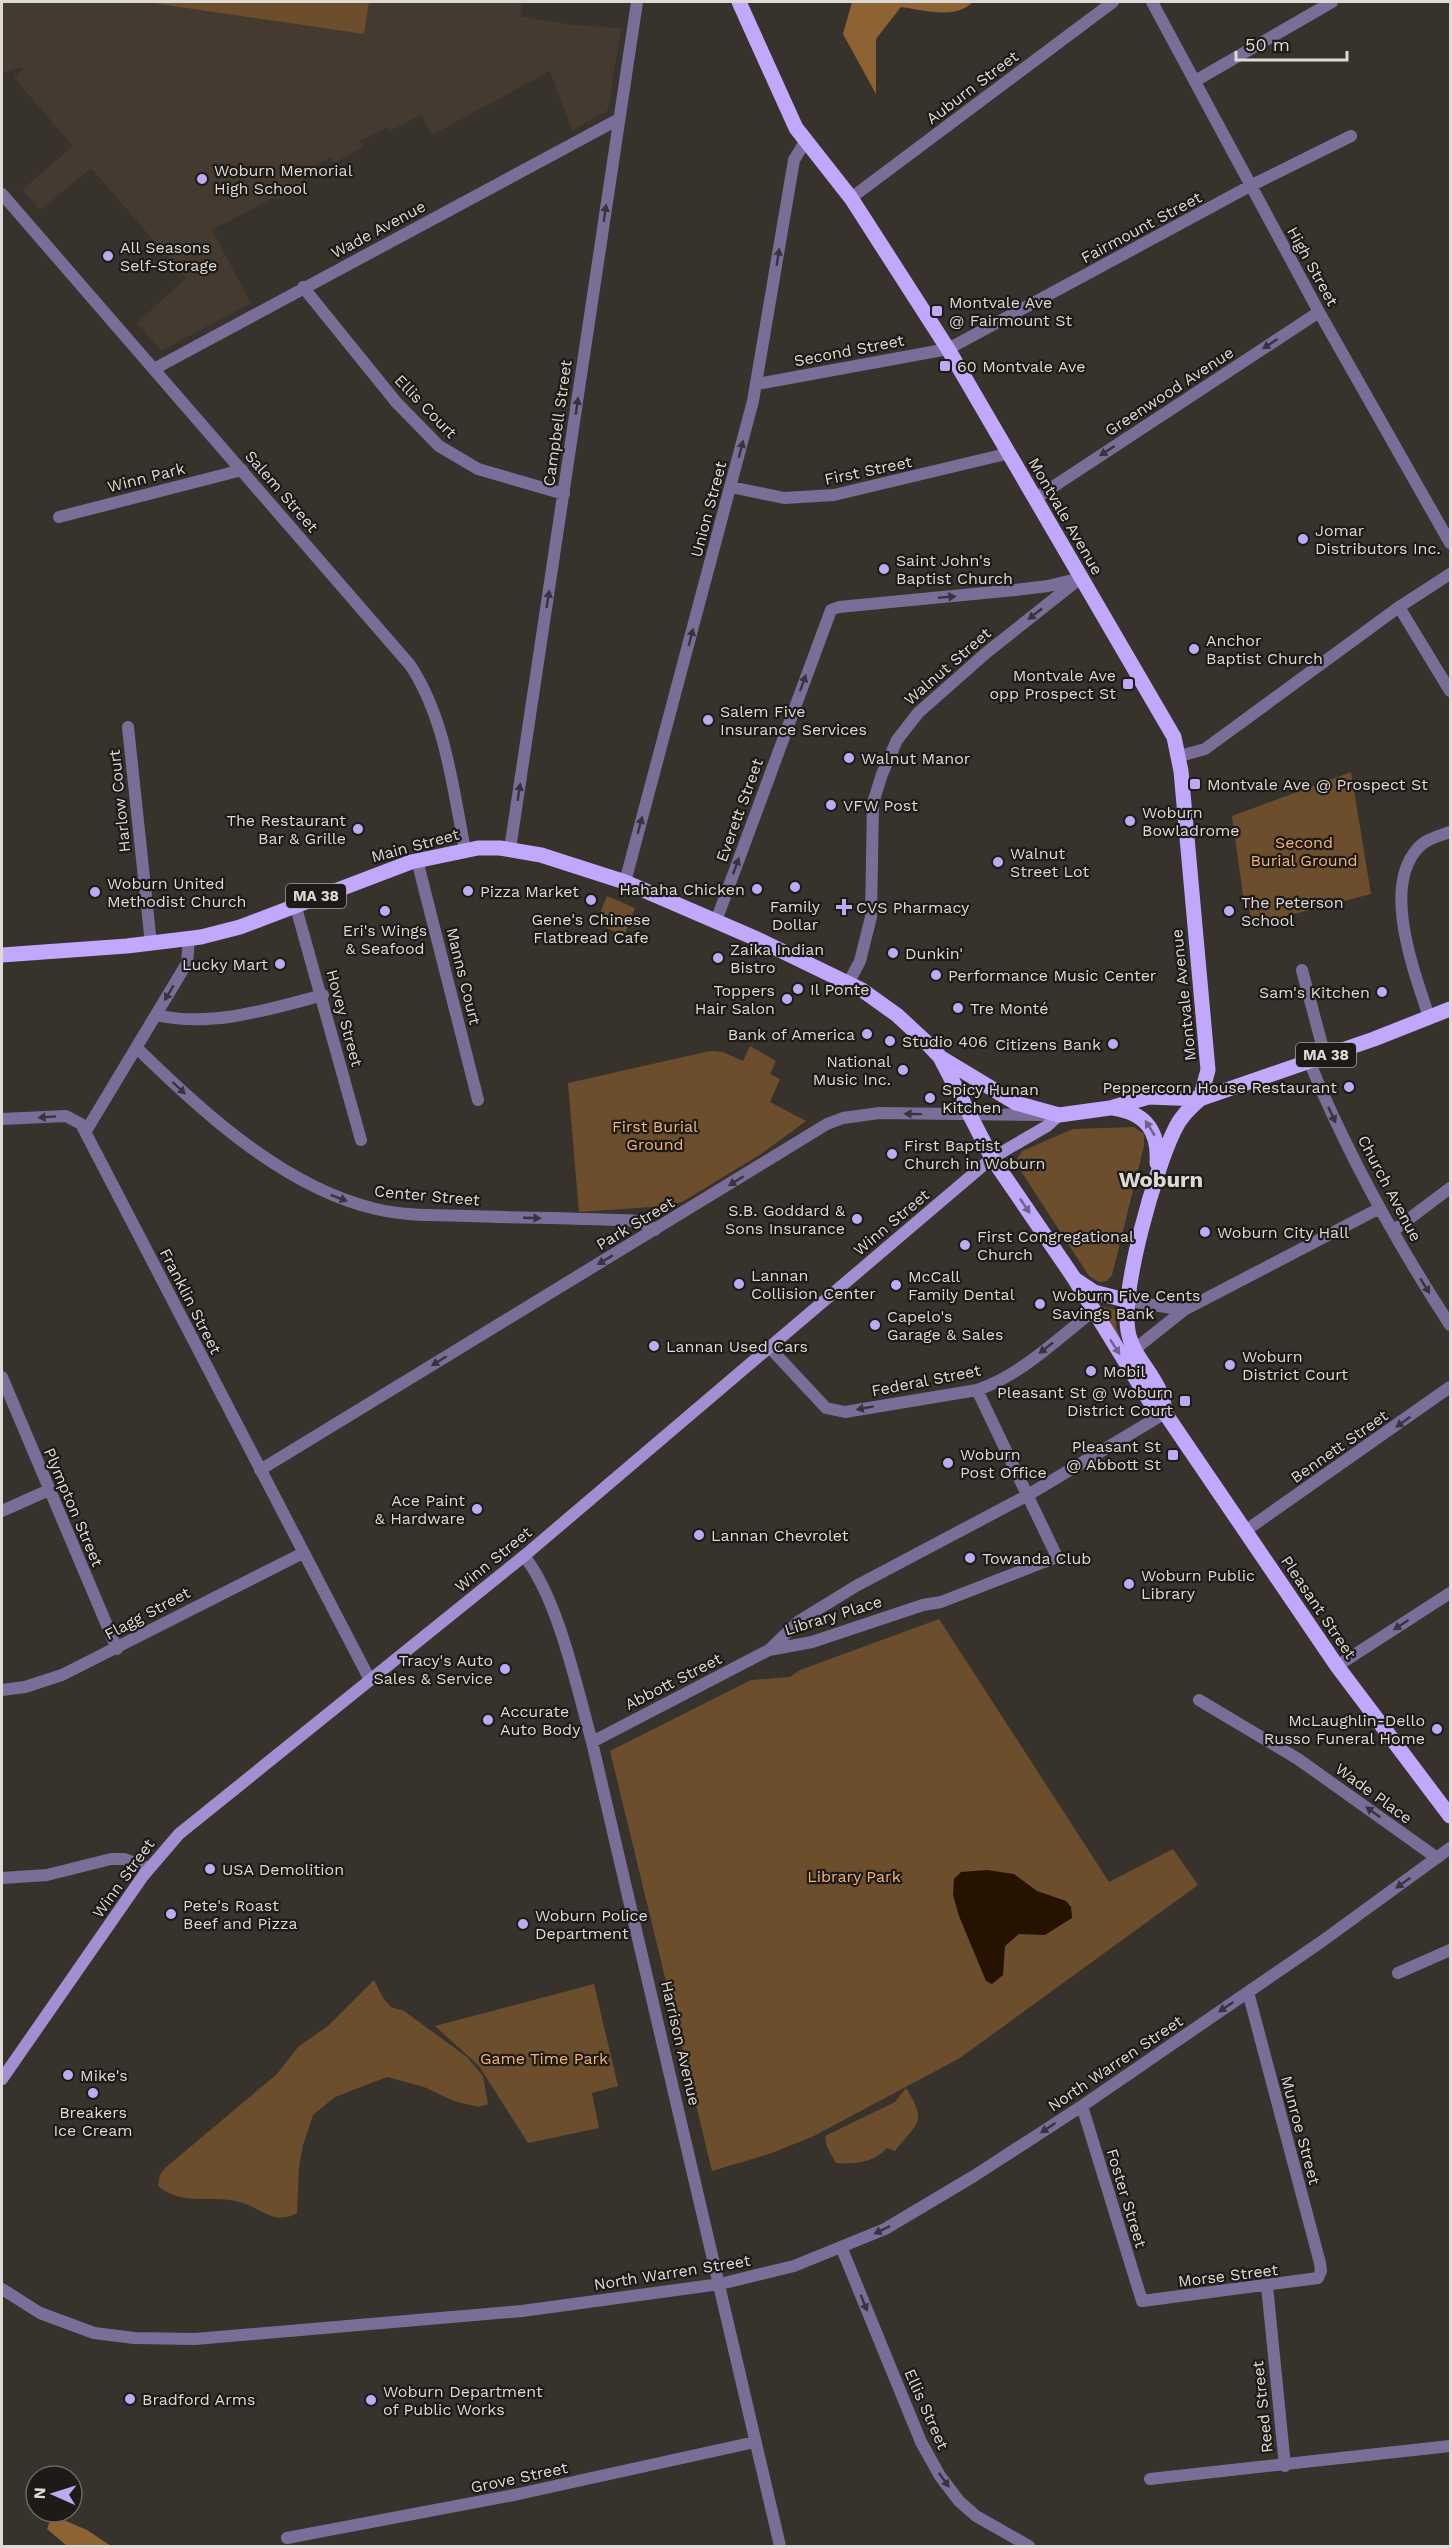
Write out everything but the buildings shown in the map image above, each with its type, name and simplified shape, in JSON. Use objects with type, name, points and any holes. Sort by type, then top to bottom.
[{"type":"main road","name":"Montvale Avenue","points":[[739,2],[786,110],[805,142],[851,198],[948,349],[1174,737],[1180,756],[1208,1070],[1200,1099]]},
{"type":"main road","name":"Main Street","points":[[2,955],[189,939],[240,927],[295,904],[417,860],[465,850],[510,849],[561,859],[625,882],[716,921],[848,984],[897,1015],[940,1057],[1016,1103],[1059,1114],[1110,1108],[1162,1096],[1200,1099],[1325,1056],[1450,1009]]},
{"type":"main road","name":"Main Street","points":[[940,1057],[992,1158]]},
{"type":"main road","name":"MA 38","points":[[1074,1278],[1094,1292],[1129,1301],[1138,1249],[1157,1173],[1180,1119],[1200,1099]]},
{"type":"main road","points":[[1110,1108],[1138,1116],[1150,1125],[1157,1143],[1157,1173]]},
{"type":"main road","name":"Winn Street","points":[[2,2079],[149,1868],[178,1834],[524,1556],[992,1158],[1047,1126],[1059,1114]]},
{"type":"main road","name":"Pleasant Street","points":[[992,1158],[1074,1278],[1092,1312],[1153,1406],[1165,1413]]},
{"type":"main road","name":"Pleasant Street","points":[[1129,1301],[1128,1330],[1135,1349],[1162,1393],[1165,1413],[1337,1666],[1450,1816]]},
{"type":"street","name":"Campbell Street","points":[[510,849],[637,2]]},
{"type":"street","name":"Auburn Street","points":[[851,198],[1113,2]]},
{"type":"street","name":"High Street","points":[[1152,2],[1319,312],[1450,543]]},
{"type":"street","points":[[1195,81],[1332,2]]},
{"type":"street","name":"Wade Avenue","points":[[153,369],[619,119]]},
{"type":"street","name":"Fairmount Street","points":[[948,349],[1250,186],[1351,136]]},
{"type":"street","name":"Union Street","points":[[625,882],[757,384],[794,160],[805,142]]},
{"type":"street","name":"Salem Street","points":[[2,194],[390,640],[420,681],[440,736],[465,850]]},
{"type":"street","name":"Ellis Court","points":[[303,287],[396,402],[439,446],[478,469],[564,494]]},
{"type":"street","name":"Greenwood Avenue","points":[[1036,498],[1319,312]]},
{"type":"street","name":"Second Street","points":[[757,384],[948,349]]},
{"type":"street","name":"First Street","points":[[731,487],[784,498],[834,495],[1010,453]]},
{"type":"street","name":"Winn Park","points":[[59,517],[242,470]]},
{"type":"street","points":[[1180,756],[1205,749],[1399,607],[1450,574]]},
{"type":"street","name":"Walnut Street","points":[[848,984],[860,961],[869,929],[873,888],[873,803],[882,774],[897,740],[911,720],[986,653],[1081,578]]},
{"type":"street","name":"Everett Street","points":[[716,921],[831,610],[839,607],[1046,586],[1081,578]]},
{"type":"street","points":[[1399,607],[1450,691]]},
{"type":"street","name":"Harlow Court","points":[[128,727],[151,944]]},
{"type":"street","points":[[1429,1017],[1406,943],[1402,915],[1403,894],[1407,869],[1417,849],[1428,840],[1450,832]]},
{"type":"street","name":"Manns Court","points":[[417,860],[478,1100]]},
{"type":"street","name":"Hovey Street","points":[[295,904],[323,996],[361,1140]]},
{"type":"street","points":[[2,1119],[66,1116],[79,1121],[86,1131],[188,962],[189,939]]},
{"type":"street","points":[[1302,970],[1325,1056]]},
{"type":"street","points":[[156,1015],[184,1019],[223,1017],[257,1012],[323,996]]},
{"type":"street","name":"Center Street","points":[[137,1048],[198,1105],[242,1139],[313,1186],[345,1200],[382,1210],[429,1214],[640,1221],[655,1230]]},
{"type":"street","name":"Church Avenue","points":[[1309,1061],[1337,1125],[1380,1208],[1450,1325]]},
{"type":"street","name":"Park Street","points":[[260,1470],[827,1124],[843,1118],[879,1113],[1059,1114]]},
{"type":"street","name":"Franklin Street","points":[[86,1131],[370,1680]]},
{"type":"street","points":[[1393,1231],[1450,1188]]},
{"type":"street","points":[[1135,1349],[1184,1310],[1380,1208]]},
{"type":"street","points":[[1129,1301],[1184,1310]]},
{"type":"street","name":"Federal Street","points":[[770,1348],[820,1402],[835,1412],[976,1390],[1012,1374],[1092,1312]]},
{"type":"street","name":"Plympton Street","points":[[2,1377],[117,1649]]},
{"type":"street","name":"Bennett Street","points":[[1245,1531],[1450,1388]]},
{"type":"street","points":[[976,1390],[1028,1495],[1165,1413]]},
{"type":"street","points":[[2,1511],[49,1491]]},
{"type":"street","name":"Library Place","points":[[1028,1495],[1057,1557],[941,1602],[923,1605],[812,1642],[769,1650],[799,1621],[856,1586],[1028,1495]]},
{"type":"street","name":"Flagg Street","points":[[2,1690],[26,1687],[53,1678],[117,1649],[202,1602],[303,1553]]},
{"type":"street","name":"Harrison Avenue","points":[[524,1556],[539,1575],[548,1599],[592,1742],[780,2547]]},
{"type":"street","points":[[1337,1666],[1450,1593]]},
{"type":"street","name":"Abbott Street","points":[[592,1742],[769,1650]]},
{"type":"street","name":"Wade Place","points":[[1199,1700],[1298,1759],[1437,1858]]},
{"type":"street","name":"North Warren Street","points":[[2,2289],[40,2313],[94,2333],[134,2338],[195,2339],[522,2311],[720,2284],[794,2266],[842,2249],[885,2229],[938,2199],[1082,2106],[1248,1992],[1450,1848]]},
{"type":"street","points":[[2,1878],[47,1875],[111,1858],[149,1868]]},
{"type":"street","points":[[1398,1973],[1450,1950]]},
{"type":"street","name":"Munroe Street","points":[[1248,1992],[1320,2263],[1319,2277]]},
{"type":"street","name":"Foster Street","points":[[1082,2106],[1141,2300]]},
{"type":"street","name":"Ellis Street","points":[[842,2249],[921,2442],[940,2476],[959,2501],[976,2516],[1029,2547]]},
{"type":"street","name":"Morse Street","points":[[1141,2300],[1267,2286],[1319,2277]]},
{"type":"street","name":"Reed Street","points":[[1267,2286],[1285,2466],[1450,2446]]},
{"type":"street","name":"Grove Street","points":[[287,2538],[514,2495],[755,2442]]},
{"type":"street","points":[[1150,2479],[1285,2466]]},
{"type":"shaded area","name":"Woburn Memorial High School","points":[[2,2],[522,2],[520,16],[574,25],[621,28],[608,110],[572,131],[550,71],[432,135],[421,115],[390,131],[388,127],[360,141],[363,147],[334,163],[331,157],[301,173],[306,185],[277,200],[275,197],[212,230],[251,303],[161,351],[137,323],[186,278],[91,168],[40,210],[22,190],[73,146],[14,78],[24,67],[2,73]]},
{"type":"shaded area","points":[[852,2],[973,2],[966,8],[948,12],[901,7],[876,39],[876,94],[843,34]]},
{"type":"shaded area","points":[[987,1870],[1014,1874],[1037,1891],[1066,1901],[1071,1907],[1072,1918],[1045,1935],[1019,1934],[1005,1946],[1003,1975],[992,1984],[986,1981],[959,1916],[953,1895],[954,1879],[961,1872]]},
{"type":"shaded area","points":[[49,2524],[73,2524],[87,2530],[111,2546],[67,2546],[47,2529]]},
{"type":"green space","points":[[146,2],[369,2],[364,34]]},
{"type":"green space","name":"Second Burial Ground","points":[[1351,772],[1371,894],[1252,925],[1248,902],[1244,902],[1232,816]]},
{"type":"green space","points":[[607,896],[635,908],[624,936],[596,923]]},
{"type":"green space","name":"First Burial Ground","points":[[750,1046],[776,1061],[770,1074],[780,1079],[770,1102],[806,1121],[761,1154],[682,1202],[666,1206],[579,1212],[568,1083],[710,1051],[723,1052],[743,1061]]},
{"type":"green space","points":[[1134,1127],[1144,1134],[1144,1146],[1112,1275],[1107,1281],[1099,1282],[1089,1276],[1015,1162],[1022,1151],[1073,1129]]},
{"type":"green space","points":[[1099,1306],[1117,1310],[1116,1327],[1121,1340]]},
{"type":"green space","name":"Library Park","points":[[939,1619],[1109,1882],[1173,1849],[1198,1885],[960,2058],[812,2137],[769,2154],[712,2171],[610,1751],[751,1680],[790,1677],[800,1670]]},
{"type":"green space","points":[[374,1980],[383,1998],[391,2007],[404,2011],[467,2057],[483,2076],[488,2104],[479,2107],[454,2101],[424,2087],[387,2077],[335,2097],[313,2115],[303,2145],[299,2167],[297,2213],[289,2217],[268,2215],[248,2205],[230,2200],[178,2196],[158,2186],[160,2175],[165,2168],[277,2074],[298,2047],[328,2026]]},
{"type":"green space","name":"Game Time Park","points":[[594,1984],[618,2086],[592,2093],[599,2128],[528,2143],[479,2066],[435,2026]]},
{"type":"green space","points":[[906,2088],[917,2109],[917,2122],[895,2151],[887,2148],[876,2157],[864,2162],[836,2163],[827,2147],[825,2136],[895,2102]]},
{"type":"place","name":"Woburn Memorial High School","points":[[202,179]]},
{"type":"place","name":"All Seasons Self-Storage","points":[[108,256]]},
{"type":"place","name":"Montvale Ave @ Fairmount St","points":[[937,311]]},
{"type":"place","name":"60 Montvale Ave","points":[[945,366]]},
{"type":"place","name":"Jomar Distributors Inc.","points":[[1303,539]]},
{"type":"place","name":"Saint John's Baptist Church","points":[[884,569]]},
{"type":"place","name":"Anchor Baptist Church","points":[[1194,649]]},
{"type":"place","name":"Montvale Ave opp Prospect St","points":[[1128,684]]},
{"type":"place","name":"Salem Five Insurance Services","points":[[708,720]]},
{"type":"place","name":"Walnut Manor","points":[[849,758]]},
{"type":"place","name":"Montvale Ave @ Prospect St","points":[[1195,784]]},
{"type":"place","name":"VFW Post","points":[[831,805]]},
{"type":"place","name":"Woburn Bowladrome","points":[[1130,821]]},
{"type":"place","name":"The Restaurant Bar & Grille","points":[[358,829]]},
{"type":"place","name":"Walnut Street Lot","points":[[998,862]]},
{"type":"place","name":"Family Dollar","points":[[795,887]]},
{"type":"place","name":"Hahaha Chicken","points":[[757,889]]},
{"type":"place","name":"Pizza Market","points":[[468,891]]},
{"type":"place","name":"Woburn United Methodist Church","points":[[95,892]]},
{"type":"place","name":"Gene's Chinese Flatbread Cafe","points":[[591,900]]},
{"type":"place","name":"CVS Pharmacy","points":[[844,907]]},
{"type":"place","name":"Eri's Wings & Seafood","points":[[385,911]]},
{"type":"place","name":"The Peterson School","points":[[1229,911]]},
{"type":"place","name":"Dunkin'","points":[[893,953]]},
{"type":"place","name":"Zaika Indian Bistro","points":[[718,958]]},
{"type":"place","name":"Lucky Mart","points":[[280,964]]},
{"type":"place","name":"Performance Music Center","points":[[936,975]]},
{"type":"place","name":"Il Ponte","points":[[798,989]]},
{"type":"place","name":"Sam's Kitchen","points":[[1382,992]]},
{"type":"place","name":"Toppers Hair Salon","points":[[787,999]]},
{"type":"place","name":"Tre Monté","points":[[958,1008]]},
{"type":"place","name":"Bank of America","points":[[867,1034]]},
{"type":"place","name":"Studio 406","points":[[890,1041]]},
{"type":"place","name":"Citizens Bank","points":[[1113,1044]]},
{"type":"place","name":"National Music Inc.","points":[[903,1070]]},
{"type":"place","name":"Peppercorn House Restaurant","points":[[1349,1087]]},
{"type":"place","name":"Spicy Hunan Kitchen","points":[[930,1098]]},
{"type":"place","name":"First Baptist Church in Woburn","points":[[892,1154]]},
{"type":"place","name":"S.B. Goddard & Sons Insurance","points":[[857,1219]]},
{"type":"place","name":"Woburn City Hall","points":[[1205,1232]]},
{"type":"place","name":"First Congregational Church","points":[[965,1245]]},
{"type":"place","name":"Lannan Collision Center","points":[[739,1284]]},
{"type":"place","name":"McCall Family Dental","points":[[896,1285]]},
{"type":"place","name":"Woburn Five Cents Savings Bank","points":[[1040,1304]]},
{"type":"place","name":"Capelo's Garage & Sales","points":[[875,1325]]},
{"type":"place","name":"Lannan Used Cars","points":[[654,1346]]},
{"type":"place","name":"Woburn District Court","points":[[1230,1365]]},
{"type":"place","name":"Mobil","points":[[1091,1371]]},
{"type":"place","name":"Pleasant St @ Woburn District Court","points":[[1185,1401]]},
{"type":"place","name":"Pleasant St @ Abbott St","points":[[1173,1455]]},
{"type":"place","name":"Woburn Post Office","points":[[948,1463]]},
{"type":"place","name":"Ace Paint & Hardware","points":[[477,1509]]},
{"type":"place","name":"Lannan Chevrolet","points":[[699,1535]]},
{"type":"place","name":"Towanda Club","points":[[970,1558]]},
{"type":"place","name":"Woburn Public Library","points":[[1129,1584]]},
{"type":"place","name":"Tracy's Auto Sales & Service","points":[[505,1669]]},
{"type":"place","name":"Accurate Auto Body","points":[[488,1720]]},
{"type":"place","name":"McLaughlin-Dello Russo Funeral Home","points":[[1437,1729]]},
{"type":"place","name":"USA Demolition","points":[[210,1869]]},
{"type":"place","name":"Pete's Roast Beef and Pizza","points":[[171,1914]]},
{"type":"place","name":"Woburn Police Department","points":[[523,1924]]},
{"type":"place","name":"Mike's","points":[[68,2075]]},
{"type":"place","name":"Breakers Ice Cream","points":[[93,2093]]},
{"type":"place","name":"Bradford Arms","points":[[130,2399]]},
{"type":"place","name":"Woburn Department of Public Works","points":[[371,2400]]},
{"type":"district","name":"Woburn","points":[[1161,1179]]}]
